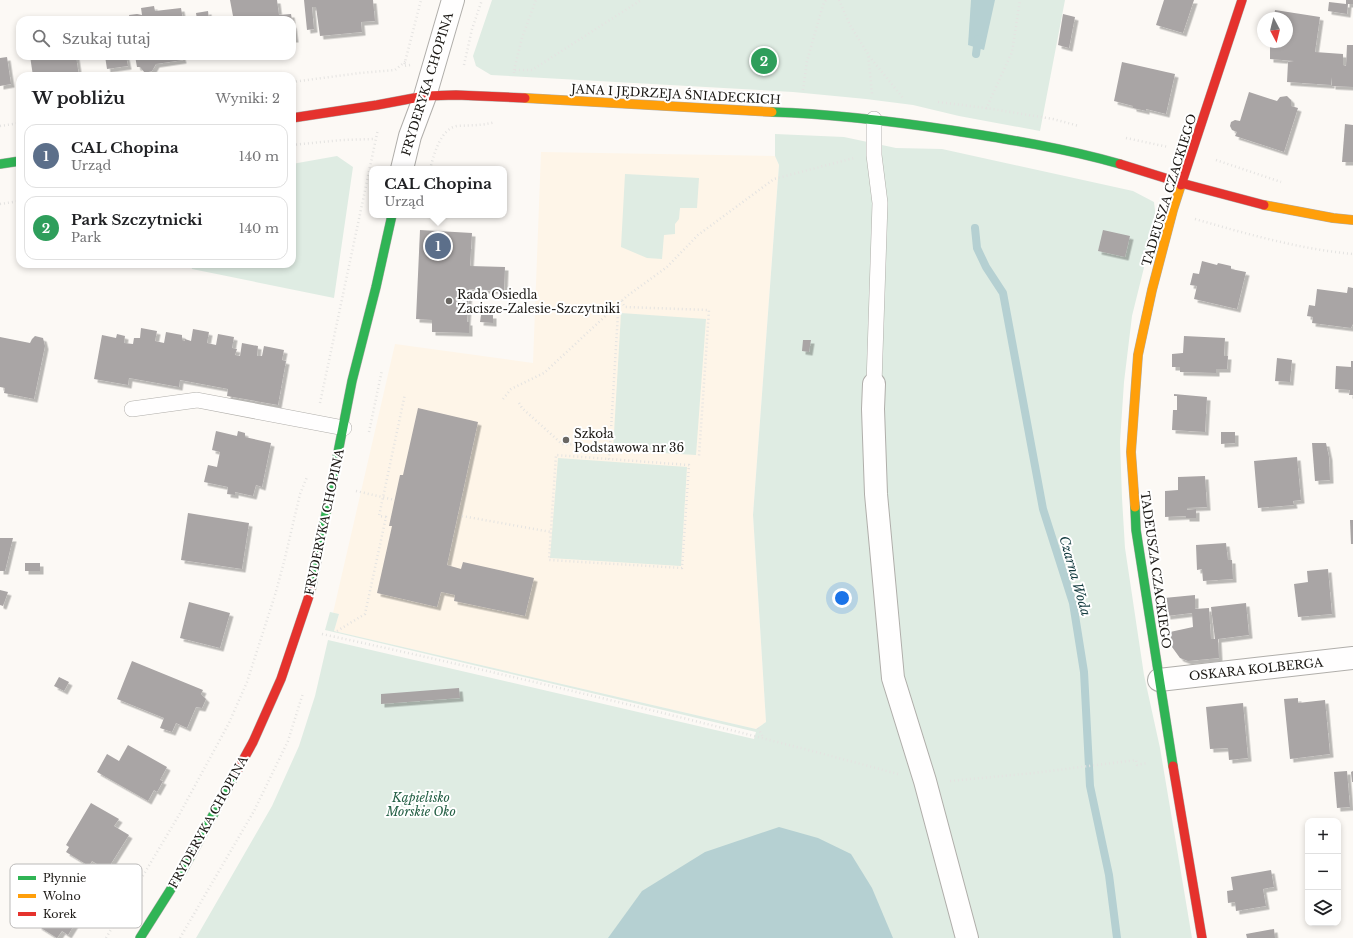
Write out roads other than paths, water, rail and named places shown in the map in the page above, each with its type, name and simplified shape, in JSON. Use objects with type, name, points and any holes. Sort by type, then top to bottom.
[{"type":"street","name":"FRYDERYKA CHOPINA","points":[[403,166],[410,136],[425,96],[453,0]]},
{"type":"street","name":"TADEUSZA CZACKIEGO","points":[[1202,938],[1184,839],[1136,530],[1131,452],[1138,355],[1152,290],[1171,217],[1242,0]]},
{"type":"street","name":"JANA I JĘDRZEJA ŚNIADECKICH","points":[[296,117],[425,96],[512,97],[762,112],[802,113],[874,119],[983,135],[1086,154],[1182,183]]},
{"type":"street","points":[[0,164],[16,162]]},
{"type":"street","points":[[1182,183],[1273,207],[1333,218],[1353,220]]},
{"type":"street","name":"FRYDERYKA CHOPINA","points":[[140,938],[183,870],[253,742],[281,679],[312,586],[352,381],[376,287],[391,218]]},
{"type":"street","points":[[874,384],[873,409],[876,494],[893,678],[925,781],[967,938]]},
{"type":"street","name":"OSKARA KOLBERGA","points":[[1159,680],[1353,658]]},
{"type":"lane","points":[[874,119],[874,155],[880,203],[874,384]]},
{"type":"lane","points":[[132,409],[197,400],[344,428]]},
{"type":"water","points":[[971,0],[995,0],[984,50],[968,45]]},
{"type":"water","points":[[779,827],[818,838],[851,854],[872,888],[893,938],[608,938],[642,891],[705,852]]},
{"type":"waterway","name":"Czarna Woda","points":[[976,54],[978,39]]},
{"type":"waterway","name":"Czarna Woda","points":[[975,228],[977,248],[986,267],[1003,293],[1043,509],[1073,603],[1084,672],[1090,786],[1109,875],[1117,938]]},
{"type":"place","name":"Park Szczytnicki","points":[[764,61]]},
{"type":"place","name":"CAL Chopina","points":[[438,246]]},
{"type":"place","name":"Rada Osiedla Zacisze-Zalesie-Szczytniki","points":[[449,301]]},
{"type":"place","name":"Szkoła Podstawowa nr 36","points":[[566,440]]},
{"type":"park label","name":"Kąpielisko Morskie Oko","points":[[421,804]]}]
